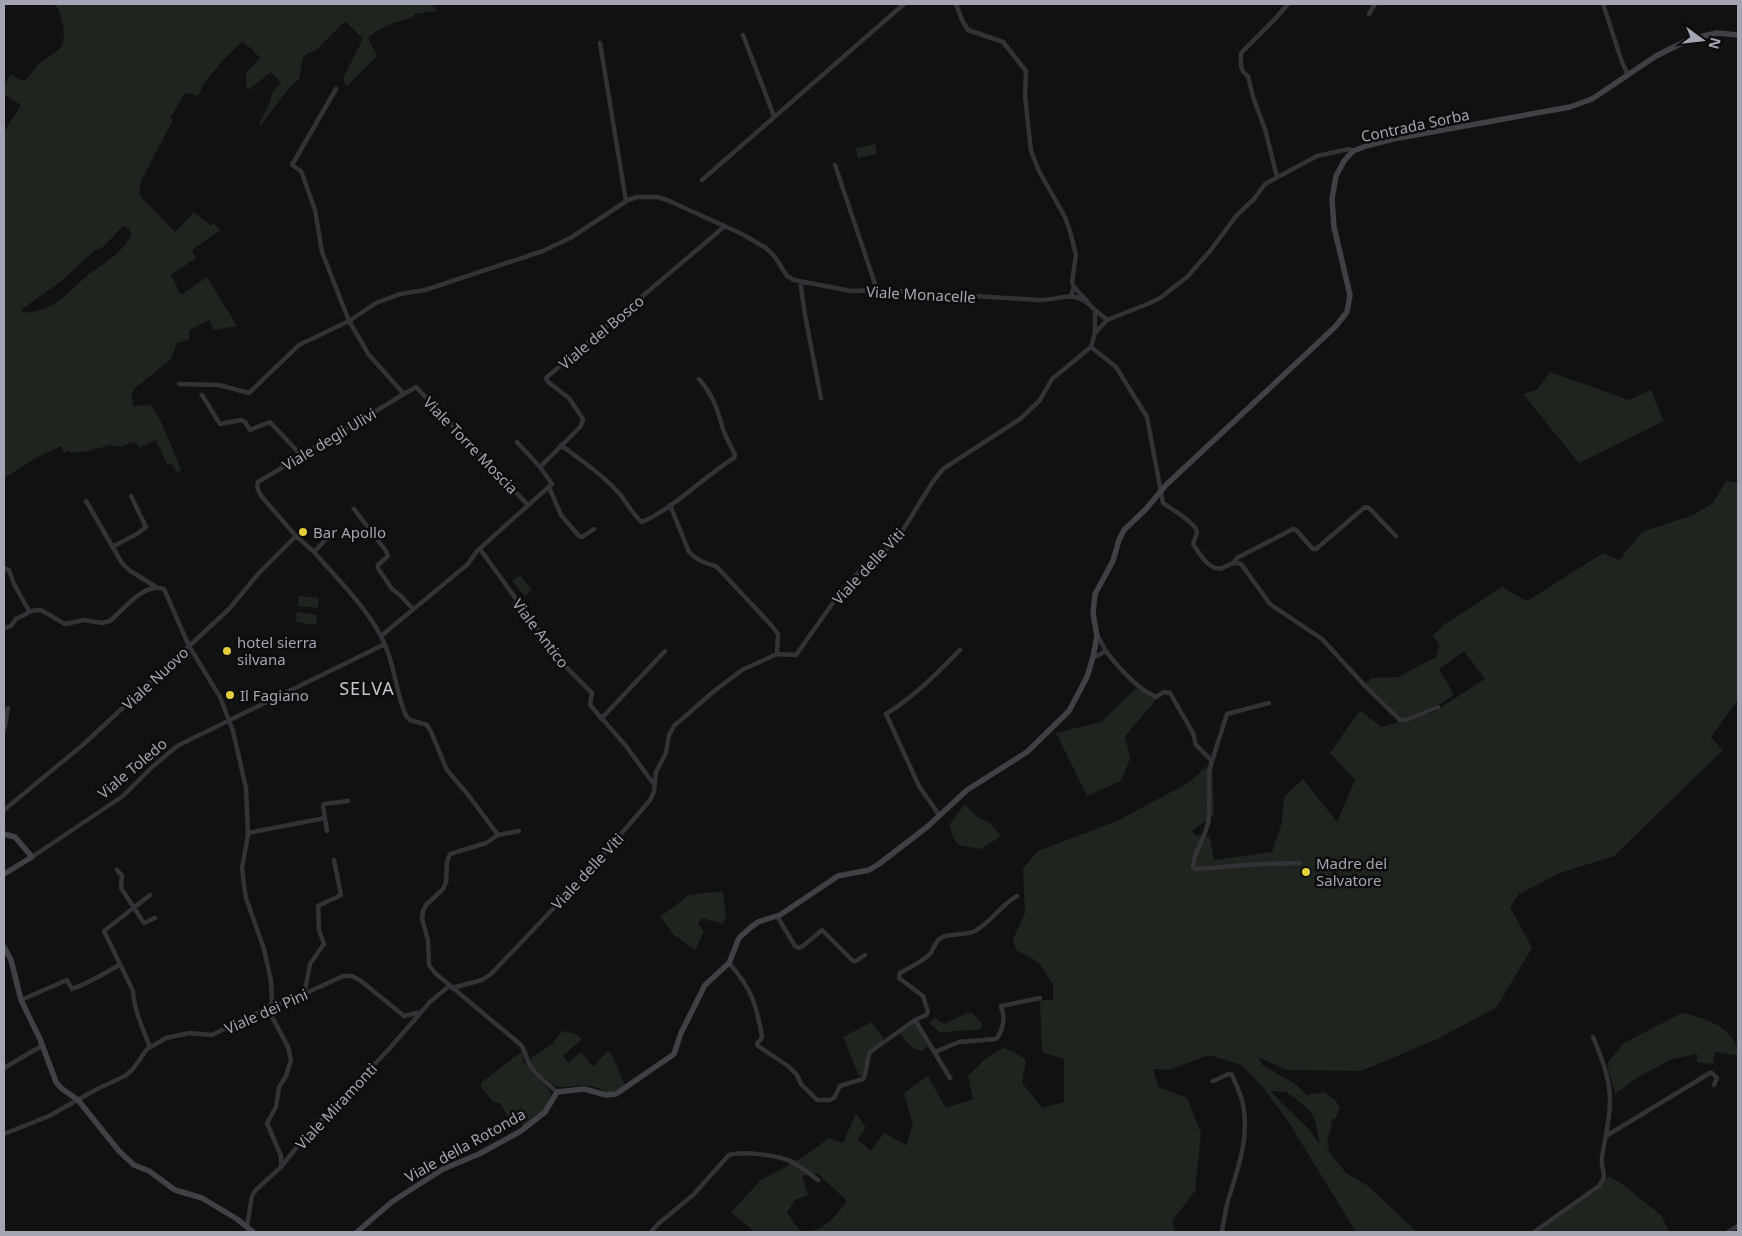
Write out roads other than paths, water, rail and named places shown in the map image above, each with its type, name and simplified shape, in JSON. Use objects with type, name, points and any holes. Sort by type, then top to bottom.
[{"type":"street","points":[[702,180],[904,4]]},
{"type":"street","points":[[956,4],[968,30],[1003,42],[1026,71],[1025,96],[1031,151],[1039,171],[1070,231],[1076,255],[1072,282],[1087,302],[1108,320]]},
{"type":"street","points":[[1277,177],[1265,129],[1253,97],[1248,76],[1243,73],[1241,68],[1241,53],[1276,20],[1288,4]]},
{"type":"street","points":[[1369,14],[1376,4]]},
{"type":"street","points":[[1603,4],[1628,75]]},
{"type":"street","name":"Contrada Sorba","points":[[729,963],[739,938],[758,922],[777,916],[838,876],[869,870],[879,864],[927,827],[968,790],[1027,752],[1069,711],[1087,678],[1093,658],[1097,636],[1093,613],[1095,594],[1113,561],[1124,530],[1146,509],[1161,490],[1335,327],[1347,312],[1350,295],[1334,227],[1332,199],[1336,176],[1344,160],[1353,151],[1393,139],[1570,107],[1592,99],[1656,56],[1690,39],[1717,33],[1738,35]]},
{"type":"street","points":[[743,35],[774,116]]},
{"type":"street","points":[[179,384],[219,385],[250,393],[299,345],[349,321],[385,298],[421,291],[460,279],[560,243],[626,201],[600,43]]},
{"type":"street","name":"Viale Torre Moscia","points":[[336,89],[292,165],[301,171],[315,210],[322,252],[349,321],[369,355],[404,394],[416,387],[528,505]]},
{"type":"street","points":[[1095,333],[1108,320],[1155,301],[1187,277],[1210,251],[1237,215],[1254,199],[1265,184],[1317,156],[1349,149],[1353,151]]},
{"type":"street","points":[[835,165],[877,290]]},
{"type":"street","name":"Viale Monacelle","points":[[626,201],[644,196],[657,197],[681,205],[761,244],[775,257],[787,276],[800,281],[851,291],[877,290],[1039,300],[1050,300],[1071,295]]},
{"type":"street","name":"Viale del Bosco","points":[[540,467],[581,426],[583,419],[569,398],[548,382],[546,378],[725,226]]},
{"type":"street","points":[[800,281],[804,315],[821,398]]},
{"type":"street","points":[[1074,287],[1071,295],[1087,302]]},
{"type":"street","points":[[1095,310],[1095,333],[1091,347],[1116,367],[1147,418],[1163,503],[1196,529],[1197,533],[1193,544],[1205,560],[1215,568],[1220,569],[1233,563],[1237,558],[1292,529],[1296,530],[1313,549],[1316,549],[1365,507],[1396,536]]},
{"type":"street","name":"Viale delle Viti","points":[[449,985],[482,980],[491,974],[632,823],[651,799],[656,772],[666,753],[669,735],[674,726],[742,670],[777,654],[793,656],[799,652],[842,590],[860,571],[881,555],[898,538],[932,483],[943,469],[1020,419],[1040,400],[1052,379],[1091,347]]},
{"type":"street","points":[[561,445],[604,478],[642,522],[651,518],[734,458],[735,455],[724,430],[716,404],[699,378]]},
{"type":"street","name":"Viale degli Ulivi","points":[[296,536],[262,497],[257,486],[258,482],[404,394]]},
{"type":"street","points":[[202,395],[220,424],[242,420],[250,430],[270,422],[301,455]]},
{"type":"street","points":[[381,636],[468,564],[480,549],[552,484],[518,442]]},
{"type":"street","points":[[549,487],[561,515],[579,536],[582,537],[594,529]]},
{"type":"street","points":[[112,547],[146,527],[131,496]]},
{"type":"street","points":[[86,501],[112,547],[128,570],[164,589],[189,646],[220,696],[230,720],[246,788],[248,833],[242,868],[246,898],[264,949],[271,981],[272,1002],[268,1009],[288,1047],[291,1060],[280,1087],[276,1107],[267,1123],[281,1156],[281,1167]]},
{"type":"street","points":[[670,505],[676,515],[689,552],[707,565],[717,567],[778,634],[777,654]]},
{"type":"street","points":[[354,509],[386,551],[388,556],[378,565],[378,568],[392,589],[412,609]]},
{"type":"street","points":[[314,552],[332,533]]},
{"type":"street","points":[[296,536],[314,552],[368,616],[385,644],[406,716],[410,720],[426,725],[431,732],[447,770],[498,835]]},
{"type":"street","name":"Viale Nuovo","points":[[4,810],[85,743],[229,609],[259,573],[296,536]]},
{"type":"street","name":"Viale Antico","points":[[480,549],[562,664],[592,692],[590,706],[626,746],[654,783]]},
{"type":"street","points":[[1233,563],[1241,564],[1270,604],[1322,639],[1366,687],[1400,720],[1406,720],[1438,707]]},
{"type":"street","points":[[4,568],[9,570],[26,608],[32,612]]},
{"type":"street","points":[[4,628],[11,626],[16,619],[41,610],[65,624],[84,620],[106,623],[146,590],[157,587]]},
{"type":"street","points":[[1097,636],[1106,651],[1121,669],[1149,694],[1156,696],[1164,692],[1170,693],[1193,733],[1196,745],[1212,761]]},
{"type":"street","name":"Viale Toledo","points":[[4,874],[123,796],[150,768],[177,746],[385,644]]},
{"type":"street","points":[[939,815],[919,786],[886,714],[913,694],[960,650]]},
{"type":"street","points":[[601,719],[665,651]]},
{"type":"street","points":[[1093,658],[1106,651]]},
{"type":"street","points":[[1269,703],[1227,714],[1212,761],[1209,776],[1208,824],[1194,860],[1194,867],[1196,869],[1207,869],[1300,863]]},
{"type":"street","points":[[4,730],[8,708]]},
{"type":"street","points":[[327,831],[324,804],[348,801]]},
{"type":"street","points":[[248,833],[325,818]]},
{"type":"street","points":[[519,831],[498,835],[486,842],[450,854],[447,862],[446,882],[443,889],[426,905],[422,919],[428,940],[429,965],[460,995],[521,1045],[525,1050],[529,1064],[536,1074],[557,1092],[584,1089],[606,1095],[616,1094],[674,1054],[681,1033],[705,985],[729,963],[739,974],[755,1003],[762,1036],[757,1043],[758,1046],[788,1066],[797,1075],[801,1084],[817,1100],[834,1098],[840,1086],[863,1079],[868,1068],[870,1052],[928,1012],[923,996],[899,978],[900,973],[932,952],[940,938],[963,935],[978,929],[1006,902],[1017,896]]},
{"type":"street","points":[[4,834],[15,837],[32,857]]},
{"type":"street","points":[[306,993],[310,964],[324,944],[319,930],[318,906],[341,895],[334,860]]},
{"type":"street","points":[[117,870],[122,876],[121,888],[144,923],[155,918]]},
{"type":"street","points":[[150,894],[104,931],[133,991],[133,998],[142,1028],[150,1047]]},
{"type":"street","points":[[777,916],[795,946],[799,948],[822,930],[853,961],[865,955]]},
{"type":"street","points":[[4,947],[10,960],[21,1000],[43,1044],[56,1082],[69,1095],[78,1100],[119,1151],[134,1165],[149,1172],[175,1190],[202,1198],[247,1226],[253,1232]]},
{"type":"street","points":[[21,1000],[67,980],[72,989],[81,986],[97,979],[119,965]]},
{"type":"street","name":"Viale dei Pini","points":[[4,1134],[29,1125],[125,1076],[133,1069],[147,1048],[166,1038],[188,1033],[212,1035],[343,976],[352,976],[361,981],[404,1016],[421,1012]]},
{"type":"street","name":"Viale Miramonti","points":[[247,1226],[252,1196],[256,1190],[281,1167],[301,1142],[389,1049],[421,1012],[449,985]]},
{"type":"street","points":[[935,1052],[959,1042],[996,1039],[1000,1035],[1004,1016],[1001,1006],[1040,998]]},
{"type":"street","points":[[916,1020],[950,1078]]},
{"type":"street","points":[[1534,1232],[1604,1181],[1605,1174],[1602,1159],[1610,1099],[1609,1084],[1592,1037]]},
{"type":"street","points":[[4,1068],[43,1044]]},
{"type":"street","points":[[1606,1136],[1710,1073],[1717,1078],[1714,1085]]},
{"type":"street","points":[[1213,1081],[1229,1074],[1232,1075],[1243,1103],[1245,1120],[1244,1146],[1230,1192],[1222,1232]]},
{"type":"street","name":"Viale della Rotonda","points":[[357,1232],[393,1201],[443,1169],[479,1154],[521,1132],[545,1112],[557,1092]]},
{"type":"street","points":[[651,1232],[693,1195],[729,1155],[777,1157],[791,1161],[818,1180]]},
{"type":"street","points":[[1728,1232],[1738,1226]]},
{"type":"place","name":"Bar Apollo","points":[[303,532]]},
{"type":"place","name":"hotel sierra silvana","points":[[227,651]]},
{"type":"place","name":"Il Fagiano","points":[[230,695]]},
{"type":"place","name":"Madre del Salvatore","points":[[1306,872]]},
{"type":"district","name":"SELVA","points":[[367,688]]}]
